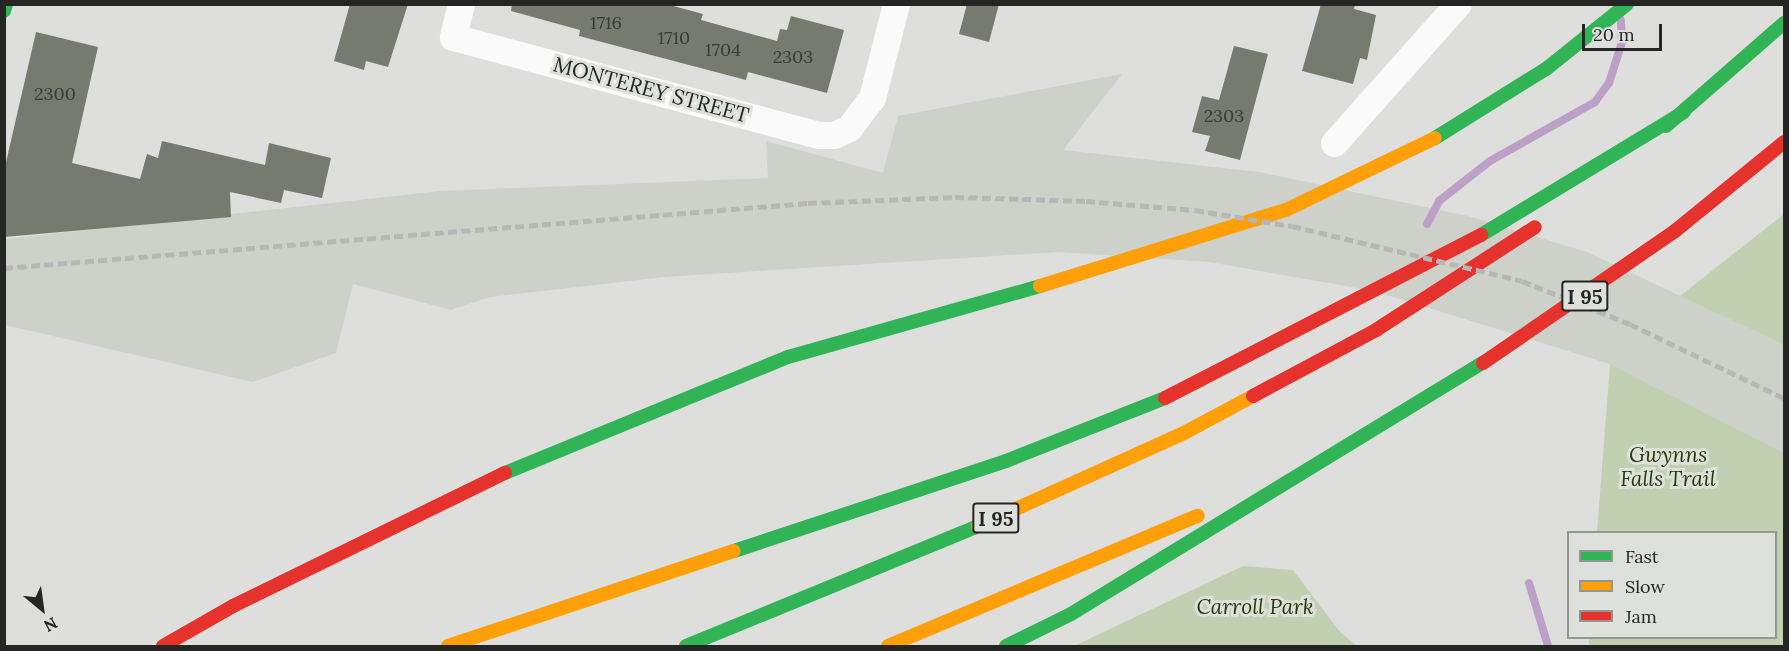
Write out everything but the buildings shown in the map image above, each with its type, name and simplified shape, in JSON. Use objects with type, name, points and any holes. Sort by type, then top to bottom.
[{"type":"main road","points":[[4,11],[6,4]]},
{"type":"main road","points":[[163,646],[344,550],[503,474],[788,357],[1152,254],[1286,210],[1375,170],[1463,123],[1546,69],[1627,4]]},
{"type":"main road","points":[[1581,193],[1684,112],[1785,23]]},
{"type":"main road","points":[[448,646],[1006,461],[1160,401],[1268,349],[1488,232],[1684,112]]},
{"type":"main road","name":"I 95","points":[[888,646],[1209,512],[1372,431],[1495,356],[1606,281],[1743,179],[1785,142]]},
{"type":"main road","name":"I 95","points":[[686,646],[1026,506],[1184,433],[1299,373],[1450,285],[1544,220]]},
{"type":"main road","points":[[1006,646],[1071,614],[1372,431]]},
{"type":"street","name":"MONTEREY STREET","points":[[461,4],[453,37],[819,135],[834,135],[849,128],[872,99],[896,4]]},
{"type":"street","points":[[1334,143],[1458,4]]},
{"type":"shaded area","points":[[1122,74],[1063,150],[1259,172],[1468,216],[1587,252],[1784,345],[1784,453],[1610,364],[1374,291],[1209,262],[1058,252],[664,277],[490,297],[451,310],[353,284],[336,353],[253,382],[5,325],[5,239],[440,191],[768,178],[766,141],[883,173],[898,116]]},
{"type":"green space","points":[[1784,214],[1784,345],[1680,296]]},
{"type":"green space","name":"Gwynns Falls Trail","points":[[1610,364],[1784,453],[1784,646],[1589,646],[1589,639],[1777,639],[1777,531],[1597,531]]},
{"type":"green space","name":"Carroll Park","points":[[1243,566],[1293,570],[1340,632],[1357,646],[1074,646]]},
{"type":"waterway","points":[[1427,224],[1439,201],[1490,161],[1595,102],[1609,83],[1622,42],[1621,20]]},
{"type":"waterway","points":[[1529,583],[1548,646]]},
{"type":"railway","points":[[4,268],[808,203],[955,197],[1086,201],[1195,210],[1292,226],[1522,281],[1630,324],[1784,398]]},
{"type":"traffic: fast","points":[[4,11],[6,4]]},
{"type":"traffic: fast","points":[[1435,138],[1546,69],[1627,4]]},
{"type":"traffic: fast","points":[[1666,126],[1784,23]]},
{"type":"traffic: fast","points":[[1481,235],[1684,112]]},
{"type":"traffic: fast","points":[[505,473],[788,357],[1040,286]]},
{"type":"traffic: fast","points":[[1006,646],[1071,614],[1483,363]]},
{"type":"traffic: fast","points":[[734,551],[1006,461],[1165,398]]},
{"type":"traffic: fast","points":[[686,646],[978,526]]},
{"type":"traffic: slow","points":[[1040,286],[1286,210],[1435,138]]},
{"type":"traffic: slow","points":[[978,526],[1184,433],[1253,396]]},
{"type":"traffic: slow","points":[[888,646],[1198,516]]},
{"type":"traffic: slow","points":[[448,646],[734,551]]},
{"type":"traffic: jam","points":[[1483,363],[1675,231],[1784,142]]},
{"type":"traffic: jam","points":[[1253,396],[1376,330],[1535,227]]},
{"type":"traffic: jam","points":[[1165,398],[1481,235]]},
{"type":"traffic: jam","points":[[163,646],[233,606],[505,473]]}]
